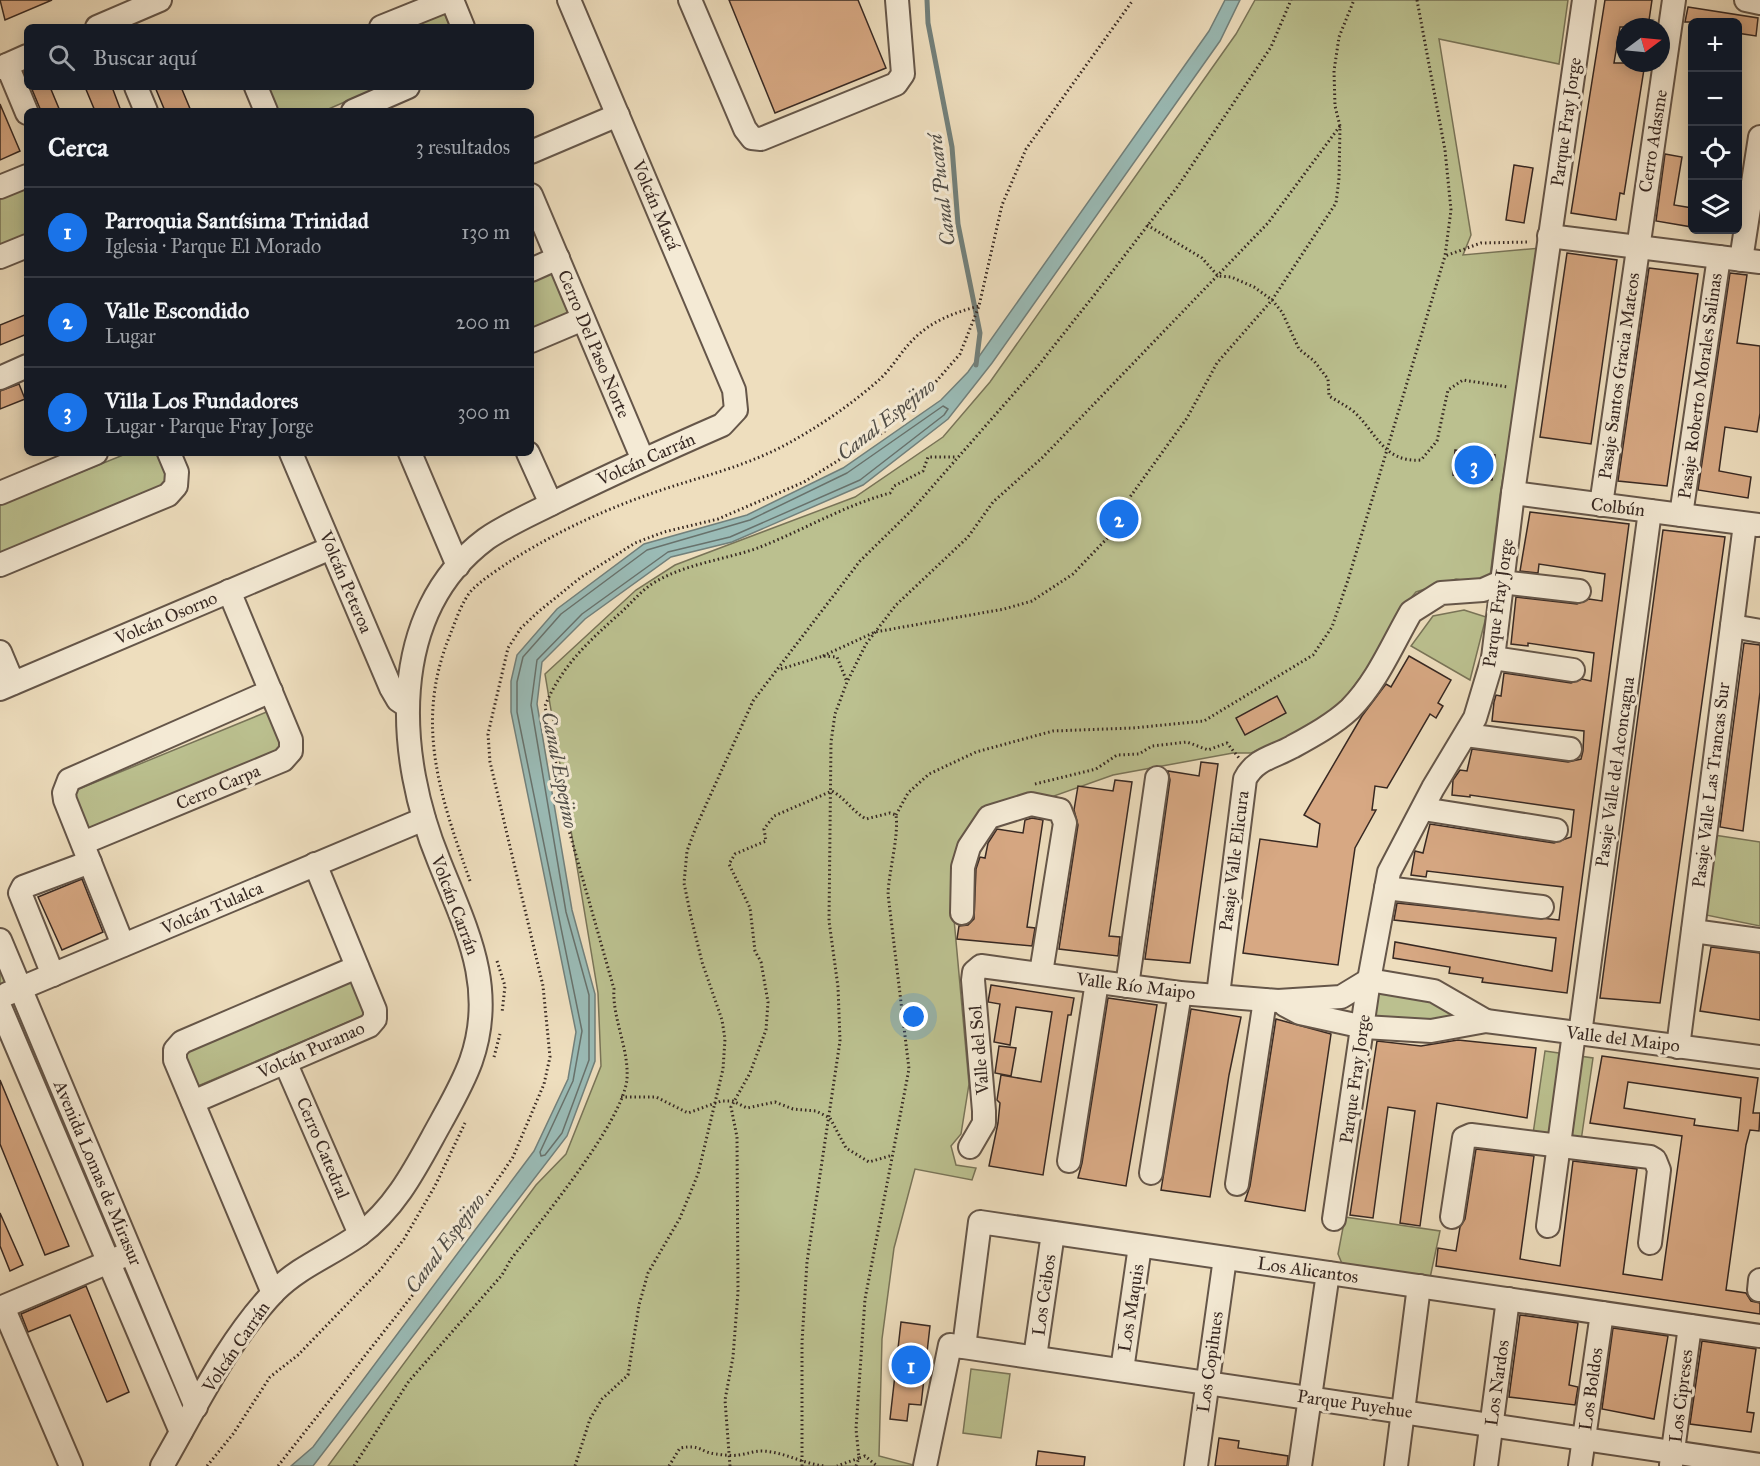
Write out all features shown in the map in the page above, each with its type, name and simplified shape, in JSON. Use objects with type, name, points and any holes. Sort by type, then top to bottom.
[{"type":"street","points":[[107,24],[160,0]]},
{"type":"street","points":[[389,24],[450,0],[462,24]]},
{"type":"street","name":"Volcán Macá","points":[[569,0],[737,396],[736,410]]},
{"type":"street","points":[[690,0],[744,129],[752,138],[761,139],[896,84],[903,74],[897,0]]},
{"type":"street","name":"Parque Fray Jorge","points":[[1334,1219],[1364,1027],[1369,980],[1389,872],[1433,788],[1475,718],[1494,658],[1501,582],[1527,390],[1584,0]]},
{"type":"street","name":"Cerro Adasme","points":[[1636,247],[1674,0]]},
{"type":"street","points":[[1746,0],[1760,3]]},
{"type":"street","points":[[11,63],[25,108]]},
{"type":"street","points":[[137,90],[145,108]]},
{"type":"street","points":[[257,90],[265,108]]},
{"type":"street","points":[[360,108],[401,90]]},
{"type":"street","points":[[534,151],[618,115]]},
{"type":"street","name":"Pasaje Roberto Morales Salinas","points":[[1681,515],[1740,259],[1760,137]]},
{"type":"street","points":[[0,187],[24,177]]},
{"type":"street","name":"Cerro Del Paso Norte","points":[[534,202],[644,460]]},
{"type":"street","points":[[1548,239],[1740,259]]},
{"type":"street","points":[[0,257],[24,247]]},
{"type":"street","name":"Pasaje Santos Gracia Mateos","points":[[1601,505],[1636,247]]},
{"type":"street","points":[[534,269],[558,258]]},
{"type":"street","points":[[534,340],[584,318]]},
{"type":"street","points":[[0,378],[24,367]]},
{"type":"street","name":"Volcán Carrán","points":[[162,1466],[245,1329],[273,1293],[299,1270],[360,1234],[385,1211],[410,1179],[466,1074],[478,1034],[481,1000],[476,959],[424,819],[411,753],[407,706],[411,666],[419,632],[438,594],[458,566],[493,535],[551,504],[722,425],[736,410]]},
{"type":"street","points":[[0,493],[89,456]]},
{"type":"street","points":[[0,565],[168,495],[177,486],[177,472],[170,456]]},
{"type":"street","name":"Volcán Peteroa","points":[[292,456],[390,688],[398,700],[407,706]]},
{"type":"street","points":[[411,456],[458,566]]},
{"type":"street","points":[[529,456],[551,504]]},
{"type":"street","name":"Colbún","points":[[1513,493],[1752,524]]},
{"type":"street","name":"Pasaje Valle del Aconcagua","points":[[1548,1226],[1650,511]]},
{"type":"street","name":"Pasaje Valle Las Trancas Sur","points":[[1678,1047],[1732,626],[1752,524]]},
{"type":"street","name":"Volcán Osorno","points":[[6,686],[331,548]]},
{"type":"street","points":[[1501,582],[1579,591]]},
{"type":"street","name":"Pasaje Valle Elicura","points":[[1218,995],[1245,779],[1249,771],[1257,762],[1291,748],[1351,708],[1374,679],[1411,612],[1420,604],[1441,593],[1483,590],[1501,582]]},
{"type":"street","name":"Cerro Carpa","points":[[87,853],[288,756],[292,746],[291,740],[229,591]]},
{"type":"street","points":[[1732,626],[1760,631]]},
{"type":"street","points":[[0,652],[6,686]]},
{"type":"street","points":[[1494,658],[1573,670]]},
{"type":"street","points":[[123,945],[64,793],[65,786],[73,776],[271,691]]},
{"type":"street","points":[[1466,735],[1570,749]]},
{"type":"street","points":[[1127,986],[1157,778]]},
{"type":"street","points":[[962,913],[963,867],[969,846],[989,817],[1031,804],[1060,810],[1065,824],[1041,973]]},
{"type":"street","points":[[1423,809],[1556,830]]},
{"type":"street","name":"Volcán Tulalca","points":[[10,993],[424,819]]},
{"type":"street","points":[[53,975],[20,893],[23,887],[87,853]]},
{"type":"street","name":"Volcán Puranao","points":[[193,1102],[373,1023],[375,1010],[315,864]]},
{"type":"street","points":[[1386,888],[1542,907]]},
{"type":"street","points":[[1693,931],[1760,940]]},
{"type":"street","name":"Avenida Lomas de Mirasur","points":[[0,940],[10,993],[131,1253],[196,1407]]},
{"type":"street","name":"Valle del Sol","points":[[970,1147],[979,1134],[984,1117],[974,972],[981,966],[995,966]]},
{"type":"street","name":"Valle Río Maipo","points":[[995,966],[1180,993],[1272,1000],[1341,997],[1369,980]]},
{"type":"street","points":[[273,1293],[175,1060],[178,1045],[357,967]]},
{"type":"street","name":"Valle del Maipo","points":[[1369,980],[1434,991],[1486,1021]]},
{"type":"street","points":[[1069,1161],[1097,982]]},
{"type":"street","points":[[1151,1173],[1180,993]]},
{"type":"street","points":[[1237,1184],[1272,1000]]},
{"type":"street","name":"Valle Río Maipo","points":[[1272,1000],[1300,1013],[1364,1027]]},
{"type":"street","name":"Avenida Lomas de Mirasur","points":[[0,1007],[181,1432]]},
{"type":"street","name":"Valle del Maipo","points":[[1364,1027],[1431,1031],[1486,1021],[1760,1057]]},
{"type":"street","name":"Cerro Catedral","points":[[285,1062],[360,1234]]},
{"type":"street","points":[[1452,1217],[1464,1138],[1471,1135],[1559,1146],[1655,1160],[1659,1177],[1650,1243]]},
{"type":"street","name":"Los Alicantos","points":[[957,1346],[980,1222],[1760,1336]]},
{"type":"street","name":"Los Ceibos","points":[[1035,1357],[1053,1233]]},
{"type":"street","name":"Los Maquis","points":[[1122,1370],[1140,1246]]},
{"type":"street","points":[[71,1466],[1,1307],[131,1253]]},
{"type":"street","name":"Los Copihues","points":[[1196,1466],[1225,1258]]},
{"type":"street","points":[[1300,1466],[1328,1273]]},
{"type":"street","points":[[1396,1466],[1419,1286]]},
{"type":"street","name":"Los Nardos","points":[[1486,1466],[1508,1299]]},
{"type":"street","name":"Los Boldos","points":[[1580,1466],[1602,1313]]},
{"type":"street","name":"Los Cipreses","points":[[1672,1459],[1690,1326]]},
{"type":"street","points":[[925,1466],[957,1346]]},
{"type":"street","name":"Parque Puyehue","points":[[957,1346],[1584,1438],[1672,1459],[1760,1465]]},
{"type":"path","points":[[278,1466],[460,1235],[513,1157],[544,1084],[549,1057],[543,986],[490,762],[488,734],[508,648],[521,628],[538,612],[580,578],[635,543],[664,532],[718,519],[804,482],[885,431],[926,393],[960,354],[979,306],[1002,205],[1026,149],[1133,0]]},
{"type":"path","points":[[575,1466],[590,1419],[602,1400],[628,1375],[639,1305],[648,1274],[680,1218],[698,1174],[723,1069],[725,1039],[722,1020],[702,962],[684,883],[687,851],[696,827],[753,701],[779,670],[813,618],[860,561],[911,511],[1038,366],[1178,186],[1271,46],[1291,0]]},
{"type":"path","points":[[779,670],[823,656],[875,632],[1004,609],[1032,601],[1073,574],[1117,528],[1130,497],[1187,418],[1217,363],[1272,300],[1335,203],[1340,178],[1340,126],[1335,106],[1334,71],[1339,38],[1354,0]]},
{"type":"path","points":[[856,1466],[859,1458],[856,1429],[866,1299],[909,1070],[888,894],[889,870],[898,824],[896,815],[908,793],[929,774],[976,752],[1053,731],[1204,722],[1313,656],[1332,627],[1445,256],[1451,210],[1445,150],[1417,0]]},
{"type":"path","points":[[802,1466],[802,1342],[807,1262],[840,1041],[838,987],[829,921],[831,742],[835,714],[847,682],[866,644],[896,605],[968,537],[993,502],[1042,458],[1268,224],[1340,126]]},
{"type":"path","points":[[1147,225],[1202,258],[1218,276],[1231,277],[1254,287],[1272,300],[1282,312],[1299,349],[1314,361],[1328,379],[1329,396],[1355,413],[1373,438],[1388,448],[1397,458],[1407,461],[1421,460],[1437,441],[1448,390],[1463,380],[1527,390]]},
{"type":"path","points":[[1445,256],[1481,243],[1548,239]]},
{"type":"path","points":[[473,888],[446,809],[433,756],[434,679],[460,612],[471,591],[487,577],[531,548],[579,522],[647,495],[753,462],[790,443],[829,419],[882,378],[910,342],[945,316],[979,306]]},
{"type":"path","points":[[354,1466],[409,1381],[466,1319],[603,1136],[627,1080],[624,1048],[613,1002],[614,988],[570,835],[545,706],[560,680],[561,673],[578,651],[620,614],[634,596],[656,581],[708,561],[754,549],[890,493],[894,486],[923,471],[928,457],[957,457]]},
{"type":"path","points":[[823,656],[837,657],[847,682]]},
{"type":"path","points":[[1026,786],[1096,769],[1117,755],[1139,754],[1152,746],[1187,742],[1208,750],[1227,743],[1249,771]]},
{"type":"path","points":[[832,791],[843,797],[853,812],[866,819],[890,813],[896,815]]},
{"type":"path","points":[[730,1466],[725,1400],[733,1357],[738,1292],[737,1137],[731,1107],[750,1073],[766,1030],[768,1002],[761,962],[755,951],[750,908],[729,864],[735,854],[766,841],[764,829],[774,816],[832,791]]},
{"type":"path","points":[[496,956],[505,986],[501,1021]]},
{"type":"path","points":[[492,1063],[500,1033]]},
{"type":"path","points":[[621,1097],[656,1097],[688,1113],[721,1101],[733,1101],[747,1108],[775,1102],[793,1109],[816,1112],[830,1118],[846,1148],[869,1162],[893,1155]]},
{"type":"path","points":[[207,1466],[234,1434],[270,1377],[298,1355],[381,1269],[404,1239],[435,1186],[468,1118]]},
{"type":"path","points":[[669,1466],[680,1448],[695,1445],[715,1454],[728,1453],[735,1456],[764,1451],[792,1455],[802,1461],[825,1466]]},
{"type":"path","points":[[837,1466],[865,1456],[877,1466]]},
{"type":"green space","points":[[1255,0],[1568,0],[1559,64],[1439,39],[1471,235],[1463,255],[1541,248],[1500,495],[1490,577],[1479,583],[1456,579],[1416,592],[1399,612],[1368,667],[1337,709],[1304,730],[1251,753],[1233,753],[1113,775],[992,818],[953,908],[969,1084],[961,1134],[951,1146],[956,1165],[976,1168],[972,1180],[915,1169],[894,1248],[882,1339],[879,1456],[917,1466],[328,1466],[536,1185],[566,1154],[601,1066],[598,993],[545,674],[636,590],[675,565],[855,497],[943,437],[990,382],[1236,34]]},
{"type":"green space","points":[[444,12],[449,24],[413,24]]},
{"type":"green space","points":[[264,90],[372,90],[331,108],[272,108]]},
{"type":"green space","points":[[24,186],[24,236],[0,246],[0,197]]},
{"type":"green space","points":[[557,270],[572,314],[534,330],[534,281]]},
{"type":"green space","points":[[121,456],[163,456],[174,481],[0,555],[0,505]]},
{"type":"green space","points":[[1464,610],[1486,617],[1470,680],[1411,646],[1433,616]]},
{"type":"green space","points":[[269,711],[283,749],[84,832],[69,793]]},
{"type":"green space","points":[[1714,835],[1760,842],[1760,926],[1706,915]]},
{"type":"green space","points":[[0,964],[180,1393],[176,1398],[0,987]]},
{"type":"green space","points":[[353,978],[369,1013],[198,1086],[184,1052]]},
{"type":"green space","points":[[1381,992],[1429,998],[1455,1016],[1431,1023],[1377,1018],[1374,1013],[1378,994]]},
{"type":"green space","points":[[1545,1051],[1593,1058],[1581,1141],[1533,1134]]},
{"type":"green space","points":[[1345,1217],[1440,1231],[1430,1278],[1343,1266],[1338,1254]]},
{"type":"green space","points":[[971,1369],[1010,1374],[1001,1438],[963,1433]]},
{"type":"water","points":[[1225,0],[1240,0],[1220,41],[992,363],[948,419],[863,485],[732,542],[671,557],[585,619],[542,662],[537,704],[572,910],[595,994],[595,1061],[567,1136],[313,1466],[291,1466],[313,1447],[534,1151],[568,1079],[576,1032],[511,712],[511,681],[517,655],[557,609],[644,544],[747,515],[843,468],[941,400],[968,372],[1209,31]]},
{"type":"building","points":[[0,0],[52,0],[5,20]]},
{"type":"building","points":[[729,0],[858,0],[886,68],[775,113]]},
{"type":"building","points":[[1605,0],[1652,0],[1649,18],[1616,18],[1614,63],[1616,63],[1616,72],[1644,72],[1624,194],[1620,193],[1616,220],[1571,213]]},
{"type":"building","points":[[1688,7],[1758,18],[1756,36],[1742,34],[1742,18],[1688,18],[1688,22],[1685,22]]},
{"type":"building","points":[[32,90],[51,90],[59,108],[40,108]]},
{"type":"building","points":[[86,90],[113,90],[120,108],[94,108]]},
{"type":"building","points":[[156,90],[182,90],[190,108],[164,108]]},
{"type":"building","points":[[0,104],[20,151],[0,160]]},
{"type":"building","points":[[1665,154],[1682,157],[1674,205],[1688,207],[1688,226],[1656,221]]},
{"type":"building","points":[[1514,165],[1533,168],[1524,223],[1506,220]]},
{"type":"building","points":[[1567,253],[1617,260],[1591,444],[1540,437]]},
{"type":"building","points":[[1649,268],[1698,274],[1667,486],[1618,481]]},
{"type":"building","points":[[1730,273],[1747,275],[1737,343],[1760,346],[1760,413],[1757,432],[1725,427],[1719,471],[1751,477],[1748,498],[1698,490]]},
{"type":"building","points":[[24,315],[24,335],[0,345],[0,325]]},
{"type":"building","points":[[19,384],[24,399],[0,409],[0,391]]},
{"type":"building","points":[[1455,450],[1495,455],[1492,480],[1453,475]]},
{"type":"building","points":[[1530,512],[1629,524],[1567,993],[1482,982],[1483,978],[1449,973],[1450,967],[1393,958],[1395,942],[1552,971],[1556,938],[1394,920],[1397,903],[1559,920],[1563,887],[1427,871],[1426,877],[1411,875],[1415,851],[1423,853],[1430,824],[1554,843],[1571,837],[1574,810],[1470,795],[1470,797],[1452,795],[1453,780],[1460,770],[1467,771],[1472,749],[1568,762],[1581,759],[1584,731],[1492,721],[1496,695],[1501,696],[1504,673],[1571,683],[1582,679],[1591,681],[1594,653],[1528,643],[1528,646],[1511,644],[1516,597],[1577,604],[1589,599],[1602,601],[1605,574],[1539,564],[1538,573],[1520,571]]},
{"type":"building","points":[[1663,530],[1725,537],[1660,1003],[1600,998]]},
{"type":"building","points":[[1744,643],[1760,645],[1760,692],[1743,831],[1720,827]]},
{"type":"building","points":[[1409,656],[1451,680],[1438,703],[1443,706],[1436,718],[1430,714],[1387,788],[1375,786],[1372,810],[1376,810],[1355,848],[1338,965],[1243,953],[1260,839],[1317,847],[1320,824],[1304,815],[1362,716],[1386,684],[1391,687]]},
{"type":"building","points":[[1277,696],[1286,713],[1245,735],[1236,718]]},
{"type":"building","points":[[1201,762],[1218,764],[1190,963],[1145,959],[1170,780],[1168,771],[1199,776]]},
{"type":"building","points":[[1115,780],[1132,782],[1109,936],[1120,937],[1118,956],[1059,949],[1078,825],[1074,810],[1078,786],[1113,791]]},
{"type":"building","points":[[1032,818],[1043,820],[1027,927],[1035,928],[1032,946],[957,939],[959,926],[968,925],[974,919],[976,869],[980,857],[985,858],[988,843],[997,829],[1023,833],[1025,820]]},
{"type":"building","points":[[82,879],[103,932],[62,950],[38,897]]},
{"type":"building","points":[[1711,947],[1760,953],[1760,1020],[1700,1011]]},
{"type":"building","points":[[991,985],[1074,998],[1071,1015],[1068,1015],[1043,1175],[989,1166],[998,1123],[1000,1103],[997,1100],[1001,1075],[1041,1082],[1052,1012],[1016,1007],[1010,1045],[994,1042],[1000,1004],[988,1002]]},
{"type":"building","points":[[1108,998],[1157,1005],[1126,1186],[1078,1178]]},
{"type":"building","points":[[1191,1009],[1241,1017],[1229,1075],[1210,1197],[1161,1190]]},
{"type":"building","points":[[1276,1019],[1331,1034],[1305,1211],[1245,1201],[1250,1186]]},
{"type":"building","points":[[1458,1040],[1536,1048],[1527,1118],[1437,1103],[1420,1226],[1400,1223],[1415,1111],[1388,1107],[1373,1218],[1350,1215],[1377,1041],[1421,1046]]},
{"type":"building","points":[[999,1046],[1016,1048],[1011,1076],[995,1073]]},
{"type":"building","points":[[1602,1056],[1758,1078],[1753,1113],[1760,1113],[1759,1131],[1750,1130],[1746,1145],[1726,1290],[1746,1293],[1751,1301],[1760,1303],[1760,1314],[1436,1266],[1438,1248],[1456,1251],[1460,1227],[1465,1219],[1476,1149],[1534,1156],[1520,1259],[1560,1266],[1573,1161],[1637,1169],[1623,1274],[1662,1280],[1682,1136],[1590,1123]],"holes":[[[1628,1082],[1741,1098],[1738,1131],[1694,1125],[1695,1119],[1624,1108]]]},
{"type":"building","points":[[0,1080],[69,1246],[45,1255],[0,1144]]},
{"type":"building","points":[[0,1213],[23,1265],[10,1271],[0,1246]]},
{"type":"building","points":[[86,1286],[129,1392],[107,1402],[70,1315],[28,1332],[21,1314]]},
{"type":"building","points":[[1520,1315],[1578,1323],[1569,1385],[1578,1387],[1575,1405],[1509,1397]]},
{"type":"building","points":[[901,1322],[930,1326],[921,1405],[909,1404],[907,1421],[890,1419]]},
{"type":"building","points":[[1613,1328],[1668,1336],[1654,1419],[1602,1409]]},
{"type":"building","points":[[1702,1341],[1756,1349],[1747,1412],[1754,1413],[1751,1432],[1690,1424]]},
{"type":"building","points":[[1219,1438],[1239,1441],[1238,1448],[1288,1456],[1287,1466],[1215,1466]]},
{"type":"building","points":[[1038,1451],[1085,1457],[1084,1466],[1036,1466]]},
{"type":"waterway","name":"Canal Pucará","points":[[927,0],[928,23],[952,147],[958,224],[980,333],[976,365]]},
{"type":"place","name":"Villa Los Fundadores","points":[[1474,465]]},
{"type":"place","name":"Valle Escondido","points":[[1119,519]]},
{"type":"place","name":"Parroquia Santísima Trinidad","points":[[911,1365]]},
{"type":"water label","name":"Canal Espejino","points":[[886,419]]},
{"type":"water label","name":"Canal Espejino","points":[[560,770]]},
{"type":"water label","name":"Canal Espejino","points":[[445,1243]]}]
